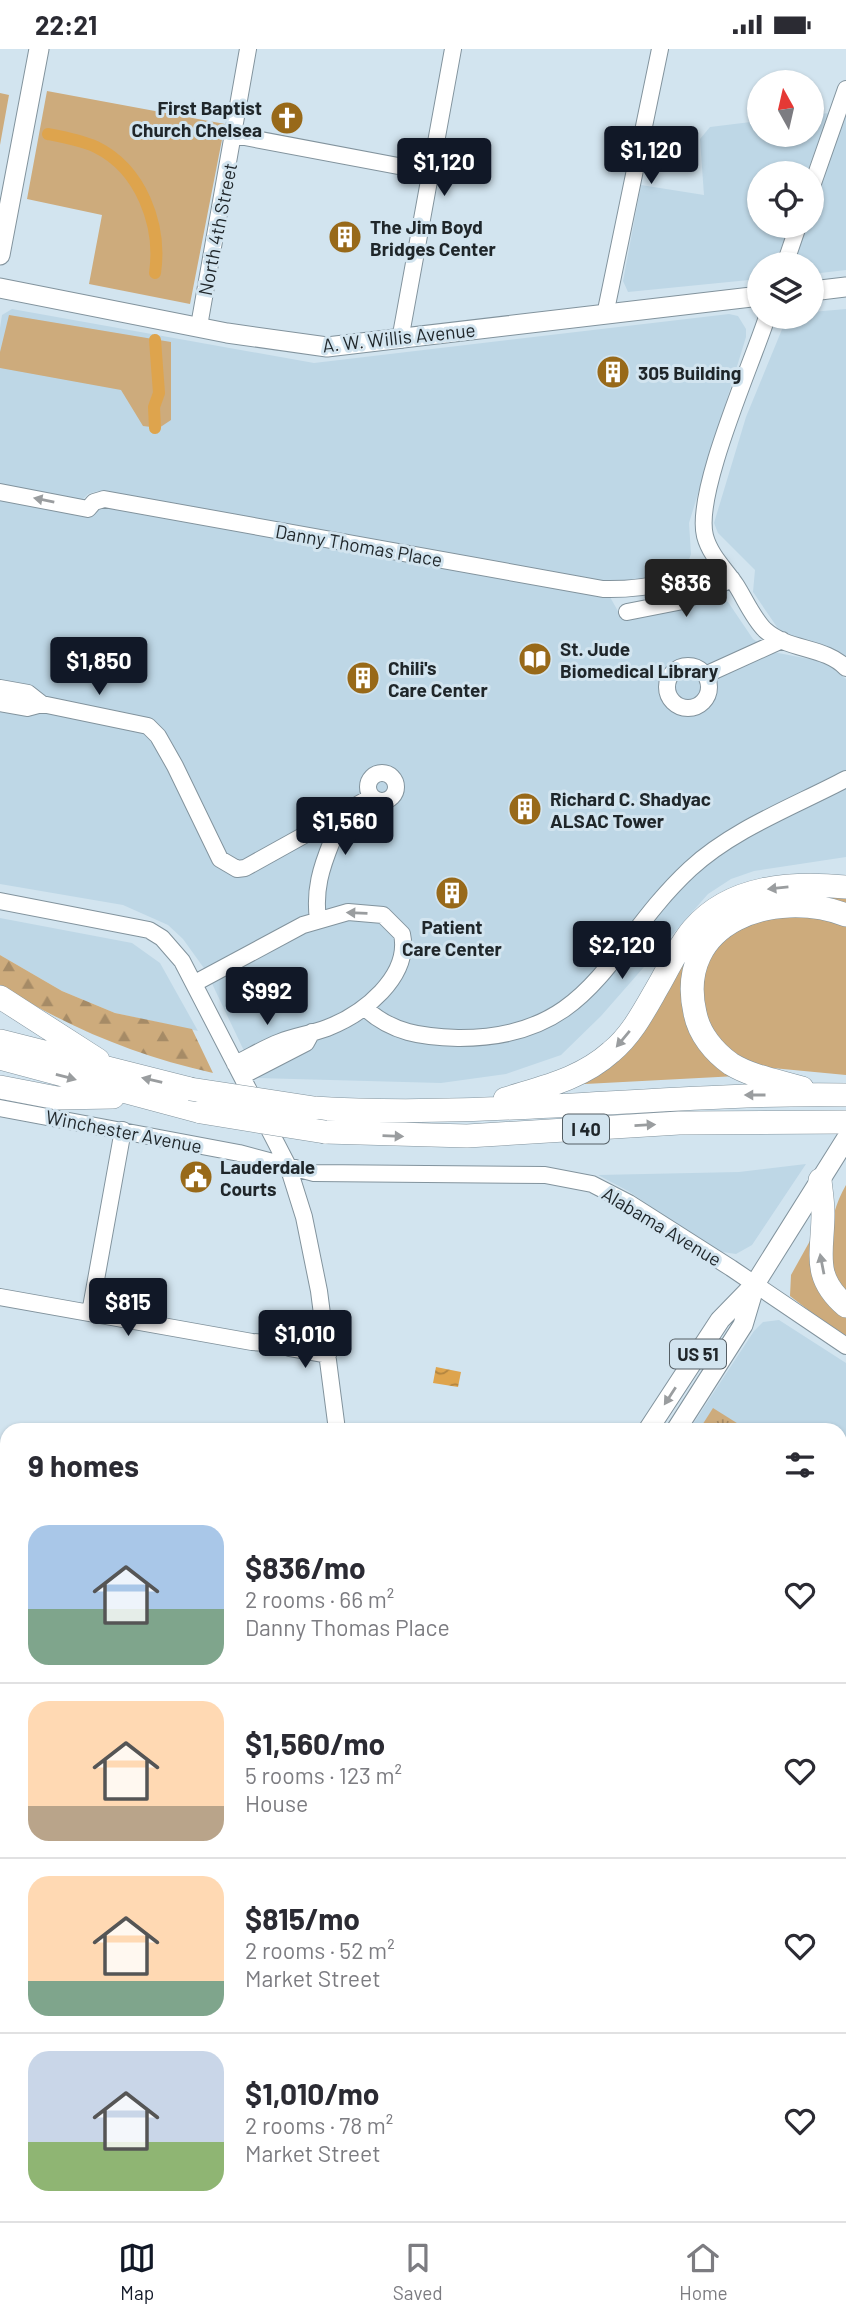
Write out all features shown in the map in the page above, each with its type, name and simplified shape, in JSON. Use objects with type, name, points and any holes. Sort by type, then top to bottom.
[{"type":"highway","points":[[472,1110],[565,1080],[612,1052],[639,1019],[692,930],[720,905],[764,890],[798,886],[846,887]]},
{"type":"highway","points":[[835,1095],[743,1070],[720,1055],[707,1040],[696,1018],[693,979],[700,954],[716,933],[726,924],[752,911],[797,906],[846,915]]},
{"type":"highway","points":[[0,997],[115,1071]]},
{"type":"highway","name":"I 40","points":[[0,1041],[190,1089],[314,1108],[421,1112],[721,1096],[835,1095]]},
{"type":"highway","name":"I 40","points":[[0,1058],[201,1112],[325,1132],[467,1136],[679,1123],[846,1122]]},
{"type":"highway","points":[[0,1087],[57,1098],[141,1097]]},
{"type":"highway","points":[[825,1172],[821,1263],[827,1284],[846,1306]]},
{"type":"main road","points":[[0,255],[39,49]]},
{"type":"main road","points":[[824,290],[846,287]]},
{"type":"main road","name":"A. W. Willis Avenue","points":[[0,288],[310,346],[400,340],[747,298]]},
{"type":"main road","name":"US 51","points":[[653,1423],[720,1320],[755,1284],[846,1139]]},
{"type":"main road","name":"US 51","points":[[680,1423],[743,1325],[755,1284]]},
{"type":"street","name":"North 4th Street","points":[[199,326],[248,49]]},
{"type":"street","points":[[400,340],[453,49]]},
{"type":"street","points":[[605,315],[660,49]]},
{"type":"street","points":[[821,161],[846,89]]},
{"type":"street","points":[[234,135],[430,172]]},
{"type":"street","points":[[763,329],[722,438],[707,499],[704,533],[718,562],[765,630],[782,640],[822,654],[846,668]]},
{"type":"street","name":"Danny Thomas Place","points":[[0,492],[88,509],[94,502],[104,499],[603,589],[625,590],[672,582],[697,574],[718,562]]},
{"type":"street","points":[[627,612],[683,601],[732,579]]},
{"type":"street","points":[[705,675],[782,640]]},
{"type":"street","points":[[0,688],[28,693],[42,704],[148,726],[158,736],[169,756],[220,859],[237,869],[245,868],[371,797]]},
{"type":"street","points":[[0,703],[27,708],[42,704]]},
{"type":"street","points":[[365,1008],[396,1029],[426,1037],[491,1038],[523,1031],[561,1011],[594,986],[691,868],[741,834],[846,779]]},
{"type":"street","points":[[318,920],[315,898],[322,863],[332,841],[326,823]]},
{"type":"street","points":[[0,901],[141,927],[156,933],[169,946],[195,983],[288,1166],[310,1242],[336,1423]]},
{"type":"street","points":[[195,983],[284,932],[348,912],[383,915],[402,934],[404,956],[390,981],[365,1008],[312,1033],[270,1046],[239,1070]]},
{"type":"street","name":"Winchester Avenue","points":[[0,1108],[239,1153],[288,1166]]},
{"type":"street","points":[[90,1313],[122,1130]]},
{"type":"street","name":"Alabama Avenue","points":[[288,1166],[314,1173],[512,1174],[570,1178],[592,1184],[629,1203],[846,1346]]},
{"type":"street","points":[[0,1297],[263,1344],[269,1341],[328,1356]]},
{"type":"shaded area","points":[[846,107],[846,270],[824,273],[824,252],[798,252],[802,238],[824,238],[824,172]]},
{"type":"shaded area","points":[[829,113],[824,127],[824,114]]},
{"type":"shaded area","points":[[747,122],[747,147],[817,147],[811,161],[747,161],[747,238],[785,238],[779,252],[747,252],[747,280],[628,292],[623,281],[641,185],[704,195],[700,139],[710,127]]},
{"type":"shaded area","points":[[12,309],[314,363],[729,314],[738,316],[746,329],[746,337],[689,523],[691,554],[687,565],[683,570],[616,584],[592,582],[98,491],[88,494],[81,501],[0,486],[0,328],[2,315]]},
{"type":"shaded area","points":[[846,309],[846,659],[796,641],[779,630],[753,592],[755,570],[718,533],[714,523],[746,417],[782,329],[824,329],[824,311]]},
{"type":"shaded area","points":[[0,497],[80,512],[111,507],[558,587],[610,597],[619,613],[638,615],[709,596],[719,597],[728,602],[753,639],[773,652],[825,662],[846,679],[846,857],[754,871],[731,879],[708,894],[601,1016],[561,1055],[506,1074],[441,1083],[257,1078],[206,971],[183,939],[168,925],[123,905],[0,884]]},
{"type":"shaded area","points":[[0,918],[132,943],[160,963],[198,1031],[115,1013],[62,991],[0,955]]},
{"type":"shaded area","points":[[806,1164],[752,1245],[736,1254],[716,1251],[628,1191],[598,1175],[739,1172]]},
{"type":"shaded area","points":[[779,1320],[846,1363],[846,1423],[694,1423],[754,1331],[763,1322]]},
{"type":"green space","points":[[47,91],[225,124],[190,304],[89,284],[102,215],[27,199]]},
{"type":"green space","points":[[0,93],[9,95],[0,145]]},
{"type":"green space","points":[[9,315],[171,342],[171,420],[159,428],[143,426],[121,390],[0,368],[0,352]]},
{"type":"green space","points":[[846,894],[846,911],[803,901],[762,905],[728,920],[702,944],[688,975],[688,1008],[704,1042],[739,1073],[737,1076],[566,1085],[607,1062],[628,1044],[644,1024],[698,935],[715,917],[736,904],[763,895]]},
{"type":"green space","points":[[798,914],[846,924],[846,1075],[761,1067],[739,1059],[709,1030],[700,976],[720,939],[752,919]]},
{"type":"green space","points":[[0,955],[62,991],[115,1013],[192,1029],[213,1073],[129,1049],[51,1014],[0,985]]},
{"type":"green space","points":[[846,1185],[846,1296],[833,1270],[830,1241],[834,1212]]},
{"type":"green space","points":[[816,1230],[846,1314],[846,1339],[790,1296],[791,1275]]},
{"type":"green space","points":[[713,1408],[737,1423],[703,1423]]},
{"type":"water","points":[[436,1367],[461,1372],[458,1387],[433,1383]]},
{"type":"waterway","points":[[48,134],[96,147],[125,169],[145,200],[151,218],[155,236],[155,273]]},
{"type":"waterway","points":[[155,340],[159,393],[154,407],[155,428]]},
{"type":"place","name":"First Baptist Church Chelsea","points":[[287,118]]},
{"type":"place","name":"The Jim Boyd Bridges Center","points":[[345,237]]},
{"type":"place","name":"305 Building","points":[[613,372]]},
{"type":"place","name":"St. Jude Biomedical Library","points":[[535,659]]},
{"type":"place","name":"Chili's Care Center","points":[[363,678]]},
{"type":"place","name":"Richard C. Shadyac ALSAC Tower","points":[[525,809]]},
{"type":"place","name":"Patient Care Center","points":[[452,893]]},
{"type":"place","name":"Lauderdale Courts","points":[[196,1177]]}]
